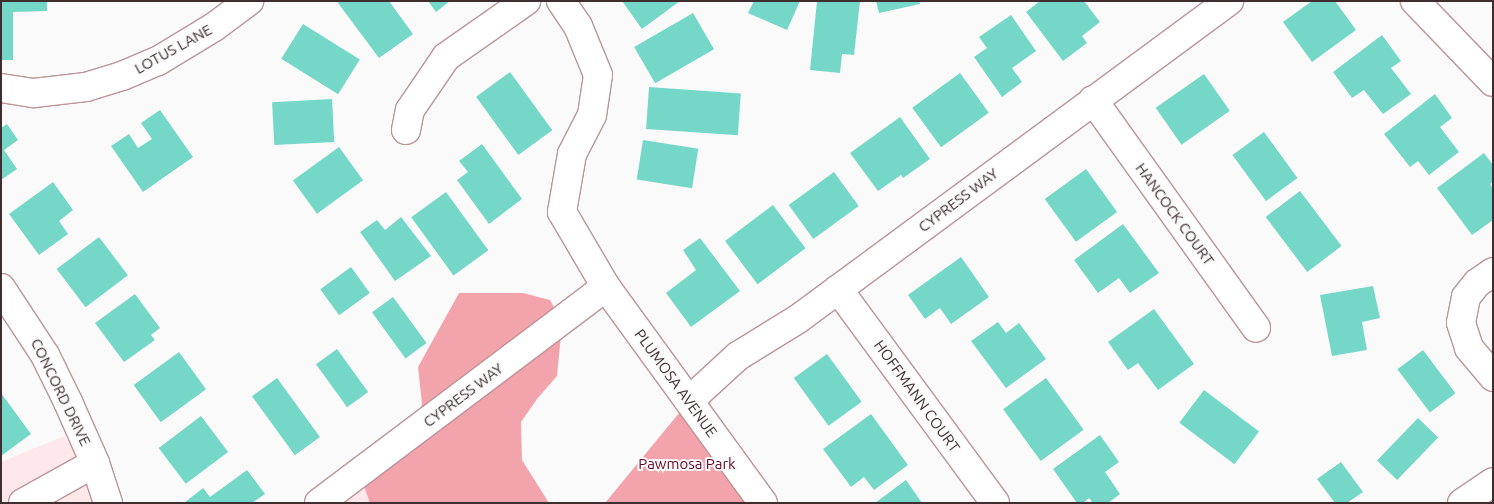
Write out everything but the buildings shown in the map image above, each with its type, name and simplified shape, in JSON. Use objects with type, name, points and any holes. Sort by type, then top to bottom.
[{"type":"street","name":"LOTUS LANE","points":[[1,88],[34,93],[86,87],[122,76],[166,56],[214,27],[249,1]]},
{"type":"street","points":[[406,130],[410,110],[446,57],[526,1]]},
{"type":"street","name":"PLUMOSA AVENUE","points":[[560,1],[578,26],[598,75],[592,115],[572,154],[562,212],[606,287],[763,503]]},
{"type":"street","name":"CYPRESS WAY","points":[[689,401],[738,356],[798,319],[1229,1]]},
{"type":"street","points":[[1415,1],[1493,82]]},
{"type":"street","name":"HANCOCK COURT","points":[[1093,100],[1256,328]]},
{"type":"street","points":[[1493,272],[1476,283],[1466,297],[1461,322],[1469,348],[1493,377]]},
{"type":"street","name":"CYPRESS WAY","points":[[319,503],[606,287]]},
{"type":"street","name":"CONCORD DRIVE","points":[[1,288],[45,355],[95,463],[108,503]]},
{"type":"street","name":"HOFFMANN COURT","points":[[838,289],[996,503]]},
{"type":"street","points":[[22,503],[95,463]]},
{"type":"street","points":[[1462,503],[1493,482]]},
{"type":"shaded area","points":[[64,436],[77,452],[95,503],[1,503],[1,462]]},
{"type":"shaded area","points":[[364,486],[370,503],[337,503]]},
{"type":"green space","points":[[459,293],[523,293],[550,300],[556,311],[418,415],[422,404],[418,367]]},
{"type":"green space","points":[[561,335],[557,376],[537,399],[521,422],[522,460],[549,503],[370,503],[364,486]]},
{"type":"green space","name":"Pawmosa Park","points":[[689,401],[763,503],[605,503]]}]
